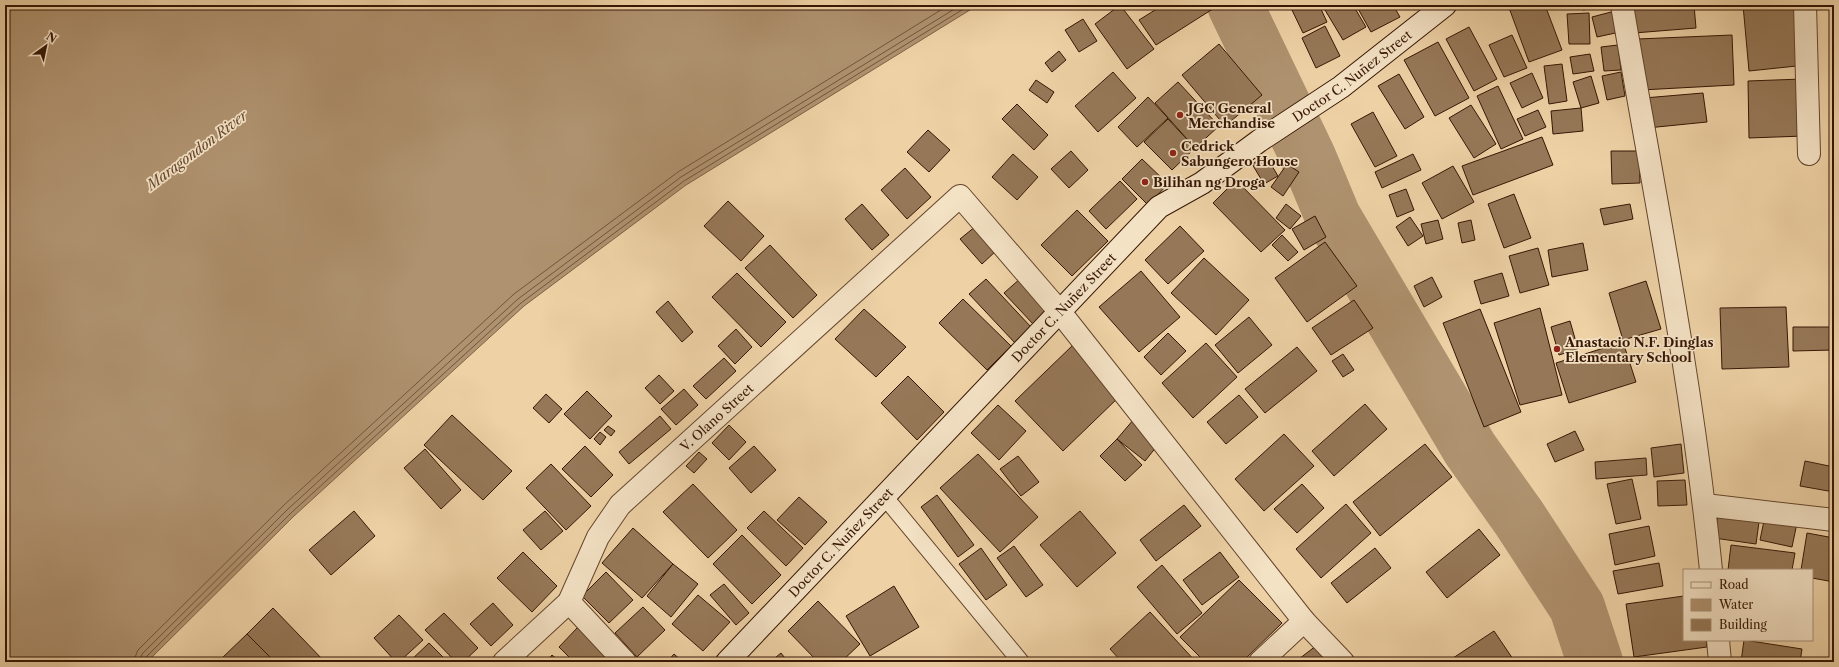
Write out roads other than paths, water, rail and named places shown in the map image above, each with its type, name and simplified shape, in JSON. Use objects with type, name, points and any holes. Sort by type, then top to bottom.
[{"type":"street","name":"Doctor C. Nuñez Street","points":[[727,662],[1159,207],[1202,183],[1259,141],[1341,87],[1445,5]]},
{"type":"street","points":[[1622,5],[1687,382],[1705,505],[1711,569]]},
{"type":"street","points":[[1805,5],[1809,154]]},
{"type":"street","name":"V. Olano Street","points":[[504,662],[570,602],[598,537],[620,505],[960,196],[1060,312]]},
{"type":"street","points":[[1060,312],[1304,621],[1343,662]]},
{"type":"street","points":[[1705,505],[1834,520]]},
{"type":"street","points":[[570,602],[626,662]]},
{"type":"street","points":[[1260,662],[1304,621]]},
{"type":"street","points":[[1718,641],[1720,662]]},
{"type":"lane","points":[[884,496],[1021,662]]},
{"type":"water","name":"Maragondon River","points":[[5,5],[978,5],[686,185],[524,306],[294,516],[147,662],[5,662]]},
{"type":"waterway","points":[[1235,5],[1308,157],[1333,217],[1470,449],[1519,518],[1577,607],[1595,662]]},
{"type":"place","name":"JGC General Merchandise","points":[[1180,115]]},
{"type":"place","name":"Cedrick Sabungero House","points":[[1173,153]]},
{"type":"place","name":"Bilihan ng Droga","points":[[1145,182]]},
{"type":"place","name":"Anastacio N.F. Dinglas Elementary School","points":[[1557,349]]}]
